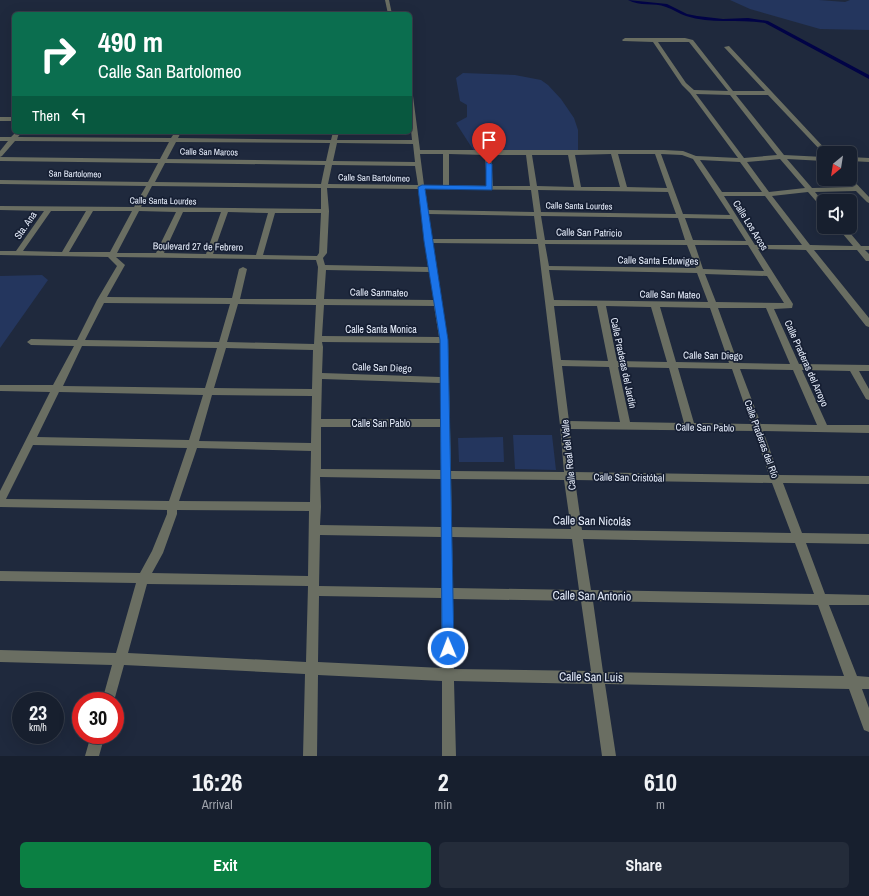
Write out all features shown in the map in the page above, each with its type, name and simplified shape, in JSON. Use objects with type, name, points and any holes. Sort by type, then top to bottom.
[{"type":"street","points":[[388,0],[390,12]]},
{"type":"street","points":[[625,40],[691,41],[782,157],[817,198]]},
{"type":"street","points":[[654,40],[684,84],[692,92],[797,234],[810,248],[869,324]]},
{"type":"street","points":[[727,47],[819,146]]},
{"type":"street","points":[[692,92],[769,92]]},
{"type":"street","points":[[0,119],[12,119]]},
{"type":"street","points":[[412,122],[422,187],[428,241],[444,340],[449,756]]},
{"type":"street","points":[[0,155],[18,134]]},
{"type":"street","points":[[177,134],[112,255],[112,258],[119,263],[120,268],[101,300],[0,502],[172,506],[316,507]]},
{"type":"street","points":[[310,756],[320,263],[323,253],[325,211],[324,186],[335,134]]},
{"type":"street","points":[[0,139],[333,141],[416,147],[446,152],[656,152],[683,153],[695,158],[741,160],[782,157],[817,158]]},
{"type":"street","points":[[446,152],[446,188]]},
{"type":"street","points":[[488,152],[490,188]]},
{"type":"street","points":[[571,152],[578,189]]},
{"type":"street","points":[[614,152],[624,190]]},
{"type":"street","name":"Calle Praderas del Río","points":[[656,152],[736,366],[757,428],[869,725]]},
{"type":"street","name":"Calle Real del Valle","points":[[529,153],[550,303],[565,425],[569,477],[609,756]]},
{"type":"street","name":"Calle Los Arcos","points":[[695,158],[720,194],[789,305]]},
{"type":"street","name":"Calle San Marcos","points":[[0,159],[418,164]]},
{"type":"street","points":[[857,159],[869,160]]},
{"type":"street","name":"San Bartolomeo","points":[[0,182],[150,184]]},
{"type":"street","name":"Calle San Bartolomeo","points":[[150,184],[670,190]]},
{"type":"street","points":[[855,186],[869,201]]},
{"type":"street","points":[[720,194],[768,194],[810,190],[857,189]]},
{"type":"street","name":"Calle Santa Lourdes","points":[[1,209],[49,208],[325,211]]},
{"type":"street","name":"Sta. Ana","points":[[18,253],[49,208]]},
{"type":"street","points":[[64,254],[91,209]]},
{"type":"street","points":[[159,255],[180,210]]},
{"type":"street","points":[[210,256],[225,210]]},
{"type":"street","points":[[258,257],[272,211]]},
{"type":"street","name":"Calle Santa Lourdes","points":[[425,212],[733,216]]},
{"type":"street","points":[[847,234],[869,259]]},
{"type":"street","name":"Calle San Patricio","points":[[428,241],[689,243],[810,248],[869,248]]},
{"type":"street","name":"Boulevard 27 de Febrero","points":[[0,253],[258,257],[320,263]]},
{"type":"street","points":[[320,263],[433,270]]},
{"type":"street","name":"Calle Santa Eduwiges","points":[[545,268],[770,274]]},
{"type":"street","points":[[111,692],[143,579],[157,554],[172,514],[172,506],[193,445],[243,269]]},
{"type":"street","name":"Calle Sanmateo","points":[[101,300],[438,304]]},
{"type":"street","name":"Calle San Mateo","points":[[550,303],[789,305]]},
{"type":"street","name":"Calle Praderas del Jardín","points":[[601,304],[626,426]]},
{"type":"street","points":[[655,304],[690,427]]},
{"type":"street","name":"Calle Praderas del Arroyo","points":[[769,306],[824,429]]},
{"type":"street","name":"Calle Santa Monica","points":[[31,342],[222,346],[444,340]]},
{"type":"street","name":"Calle San Diego","points":[[557,363],[869,368]]},
{"type":"street","points":[[854,368],[869,397]]},
{"type":"street","name":"Calle San Diego","points":[[318,376],[445,380]]},
{"type":"street","points":[[0,388],[318,393]]},
{"type":"street","name":"Calle San Pablo","points":[[317,423],[445,423]]},
{"type":"street","name":"Calle San Pablo","points":[[565,425],[869,429]]},
{"type":"street","points":[[30,441],[317,447]]},
{"type":"street","name":"Calle San Cristóbal","points":[[316,473],[869,480]]},
{"type":"street","name":"Calle San Nicolás","points":[[315,530],[869,539]]},
{"type":"street","name":"Calle San Antonio","points":[[0,576],[143,579],[314,586],[447,594],[869,600]]},
{"type":"street","name":"Calle San Luis","points":[[0,656],[120,659],[448,675],[869,683]]},
{"type":"street","points":[[92,756],[95,744]]},
{"type":"shaded area","points":[[730,0],[819,0],[845,2],[850,0],[869,0],[869,30],[820,29],[750,9]]},
{"type":"shaded area","points":[[463,73],[515,75],[541,80],[561,99],[574,118],[578,130],[578,151],[474,151],[456,123],[467,117],[467,105],[460,101],[456,78]]},
{"type":"shaded area","points":[[42,275],[48,280],[0,348],[0,276]]},
{"type":"shaded area","points":[[513,435],[552,435],[556,470],[515,469]]},
{"type":"shaded area","points":[[503,437],[504,462],[459,462],[458,438]]},
{"type":"waterway","points":[[630,0],[640,3],[667,5],[686,15],[697,17],[723,20],[748,19],[766,22],[869,77]]},
{"type":"route","points":[[448,648],[444,340],[428,241],[422,187],[490,188],[489,164]]}]
